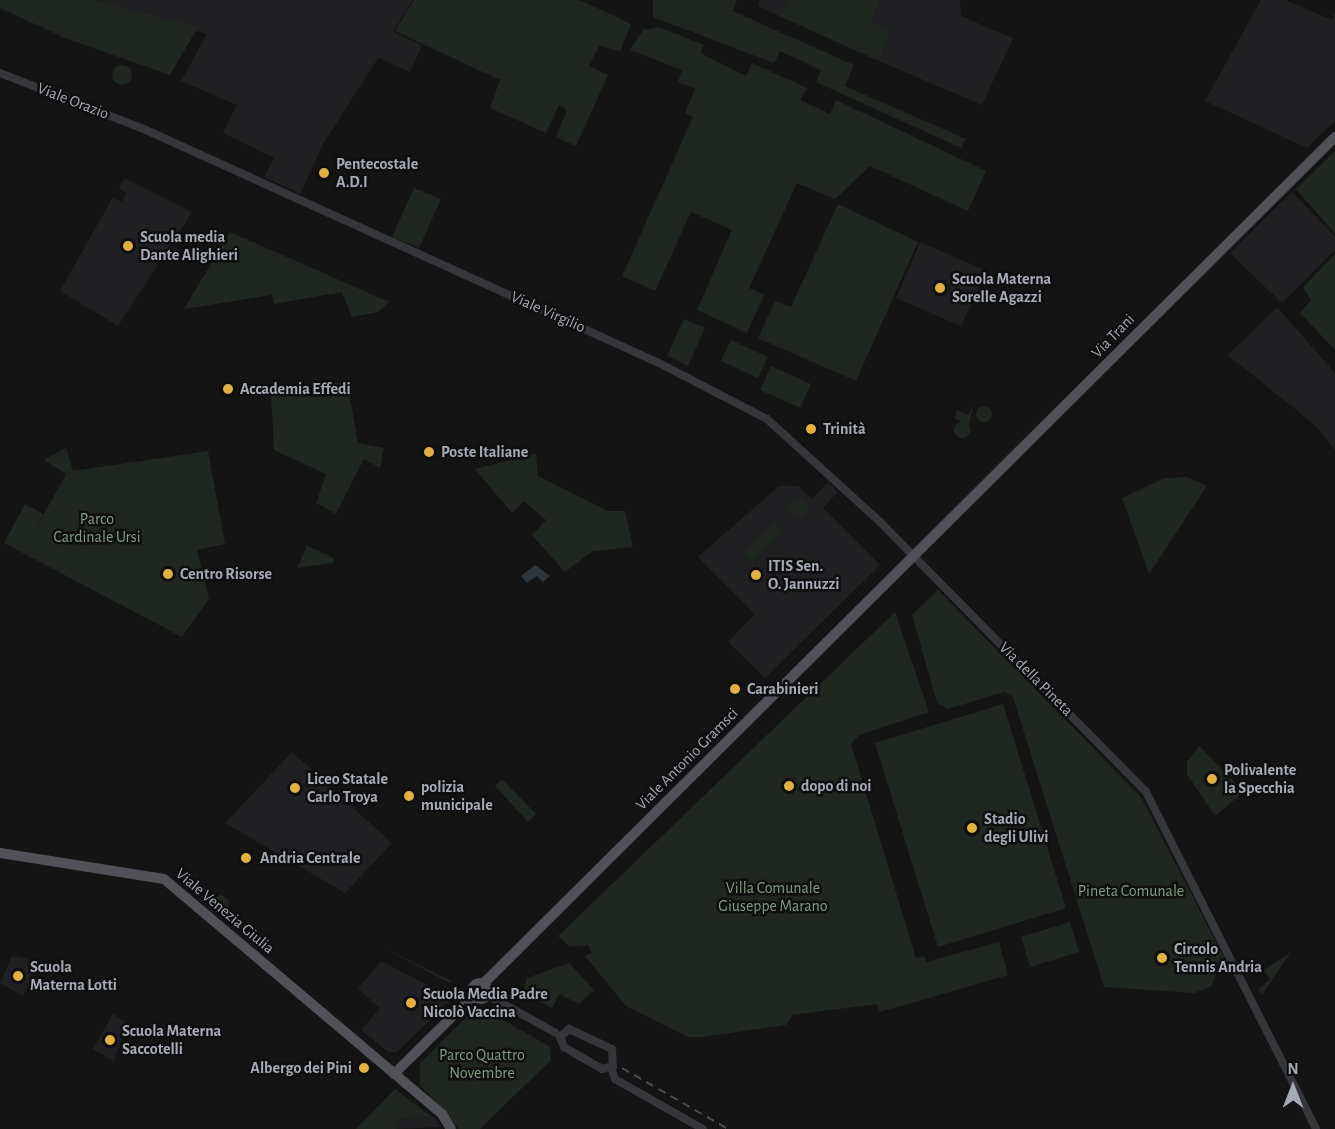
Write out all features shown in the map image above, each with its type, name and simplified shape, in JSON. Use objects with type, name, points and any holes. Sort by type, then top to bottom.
[{"type":"main road","name":"Via Trani","points":[[910,555],[1335,137]]},
{"type":"main road","name":"Viale Antonio Gramsci","points":[[394,1074],[473,996],[474,985],[487,992],[910,555]]},
{"type":"main road","name":"Viale Venezia Giulia","points":[[0,853],[152,874],[202,909],[442,1114],[451,1129]]},
{"type":"street","name":"Viale Orazio","points":[[0,73],[146,130]]},
{"type":"street","name":"Viale Virgilio","points":[[146,130],[732,397],[824,467],[910,555]]},
{"type":"street","name":"Via della Pineta","points":[[910,555],[1146,792],[1316,1129]]},
{"type":"street","points":[[487,992],[559,1034],[567,1048],[599,1067],[611,1067]]},
{"type":"street","points":[[559,1034],[572,1029],[616,1055],[611,1067],[615,1078],[703,1129]]},
{"type":"shaded area","points":[[95,0],[413,0],[393,32],[422,45],[410,72],[378,58],[323,144],[300,194],[264,177],[274,158],[223,133],[237,105],[181,81],[207,34]]},
{"type":"shaded area","points":[[760,0],[788,0],[781,17],[758,6]]},
{"type":"shaded area","points":[[880,0],[960,0],[961,16],[1013,38],[982,105],[879,61],[891,29],[871,22]]},
{"type":"shaded area","points":[[1261,0],[1285,0],[1332,20],[1335,13],[1335,121],[1307,148],[1205,101]]},
{"type":"shaded area","name":"Scuola media Dante Alighieri","points":[[124,178],[192,212],[118,326],[60,291],[113,197],[121,202],[127,193],[119,188]]},
{"type":"shaded area","points":[[1292,192],[1335,236],[1335,250],[1282,303],[1230,253]]},
{"type":"shaded area","name":"Scuola Materna Sorelle Agazzi","points":[[920,242],[987,271],[961,326],[896,298]]},
{"type":"shaded area","points":[[1277,307],[1335,373],[1335,450],[1316,426],[1228,355]]},
{"type":"shaded area","name":"ITIS Sen. O. Jannuzzi","points":[[828,482],[838,492],[823,508],[880,565],[765,678],[728,642],[755,614],[698,557],[779,486],[798,486],[812,499]]},
{"type":"shaded area","points":[[535,565],[550,576],[543,582],[537,576],[527,583],[521,576]]},
{"type":"shaded area","name":"Liceo Statale Carlo Troya","points":[[292,752],[392,843],[345,893],[225,823]]},
{"type":"shaded area","name":"Scuola Materna Lotti","points":[[12,956],[40,962],[23,996],[0,983]]},
{"type":"shaded area","name":"Scuola Media Padre Nicolò Vaccina","points":[[381,961],[453,998],[397,1052],[388,1052],[361,1030],[380,1008],[358,989]]},
{"type":"shaded area","name":"Scuola Materna Saccotelli","points":[[113,1014],[127,1023],[114,1061],[93,1049]]},
{"type":"shaded area","points":[[432,1116],[442,1127],[396,1129],[396,1119]]},
{"type":"green space","points":[[0,0],[95,0],[198,27],[170,75],[65,38],[0,8]]},
{"type":"green space","points":[[414,0],[580,0],[631,24],[620,51],[599,46],[589,66],[608,75],[576,146],[556,137],[567,110],[559,105],[546,133],[490,108],[500,80],[395,31]]},
{"type":"green space","points":[[653,0],[737,0],[733,11],[854,65],[845,86],[966,139],[961,148],[816,82],[821,70],[780,51],[774,63],[653,17]]},
{"type":"green space","points":[[788,0],[880,0],[871,22],[891,29],[879,61],[781,17]]},
{"type":"green space","points":[[659,27],[704,45],[700,53],[746,76],[752,63],[807,88],[800,100],[830,114],[836,100],[986,171],[968,211],[870,166],[835,199],[797,183],[749,288],[764,295],[747,333],[697,310],[732,230],[691,212],[655,291],[622,276],[693,117],[685,113],[695,89],[678,82],[682,70],[630,50],[643,30]]},
{"type":"green space","points":[[122,65],[129,68],[132,75],[129,82],[122,85],[115,82],[112,75],[115,68]]},
{"type":"green space","points":[[1335,151],[1335,234],[1296,189]]},
{"type":"green space","points":[[414,188],[441,199],[419,248],[392,237]]},
{"type":"green space","points":[[838,204],[918,242],[856,381],[758,338],[775,301],[791,307]]},
{"type":"green space","points":[[230,232],[389,302],[378,312],[352,317],[342,292],[274,304],[272,295],[184,309]]},
{"type":"green space","points":[[1335,254],[1335,350],[1300,313],[1311,300],[1303,287]]},
{"type":"green space","points":[[684,319],[705,328],[688,366],[667,356]]},
{"type":"green space","points":[[731,340],[768,357],[758,378],[721,361]]},
{"type":"green space","points":[[771,366],[811,384],[800,408],[760,390]]},
{"type":"green space","points":[[347,381],[358,443],[384,448],[380,468],[364,459],[336,514],[316,503],[326,474],[274,450],[271,395]]},
{"type":"green space","points":[[973,405],[969,425],[954,418],[957,410],[969,415]]},
{"type":"green space","points":[[981,406],[987,406],[992,414],[990,420],[981,422],[976,417],[976,411]]},
{"type":"green space","points":[[962,422],[968,424],[970,430],[968,436],[962,438],[956,436],[954,430],[956,424]]},
{"type":"green space","name":"Parco Cardinale Ursi","points":[[66,448],[73,471],[208,451],[225,544],[197,550],[209,599],[182,637],[4,543],[25,504],[43,514],[35,530],[66,474],[44,460]]},
{"type":"green space","points":[[536,454],[538,476],[608,511],[625,511],[633,547],[593,551],[565,572],[532,535],[546,520],[524,501],[512,513],[475,469]]},
{"type":"green space","points":[[1187,477],[1207,486],[1149,574],[1122,498],[1165,478]]},
{"type":"green space","points":[[794,497],[802,497],[808,503],[808,511],[802,517],[794,517],[788,511],[788,503]]},
{"type":"green space","points":[[774,521],[783,531],[752,562],[743,552]]},
{"type":"green space","points":[[307,546],[334,558],[333,563],[297,568]]},
{"type":"green space","name":"Pineta Comunale","points":[[938,590],[1141,797],[1224,957],[1211,986],[1194,993],[1104,987],[1013,697],[1004,692],[948,709],[937,703],[912,615]]},
{"type":"green space","name":"Villa Comunale Giuseppe Marano","points":[[895,612],[929,712],[859,735],[851,744],[916,958],[924,956],[926,962],[999,942],[1008,975],[880,1012],[877,1004],[792,1015],[786,1025],[702,1037],[688,1037],[626,1006],[585,956],[592,953],[588,945],[570,947],[558,936]]},
{"type":"green space","name":"Stadio degli Ulivi","points":[[1003,704],[1066,908],[938,947],[875,743]]},
{"type":"green space","name":"Polivalente la Specchia","points":[[1199,746],[1244,792],[1215,816],[1187,774],[1187,762]]},
{"type":"green space","points":[[502,779],[536,814],[528,822],[495,786]]},
{"type":"green space","points":[[220,895],[226,898],[229,904],[226,910],[220,913],[214,910],[211,904],[214,898]]},
{"type":"green space","points":[[1070,922],[1079,952],[1030,967],[1021,937]]},
{"type":"green space","points":[[380,946],[451,981],[450,983]]},
{"type":"green space","points":[[1291,952],[1262,995],[1258,989],[1270,979],[1264,970]]},
{"type":"green space","points":[[569,963],[594,990],[579,1004],[559,994],[552,1008],[523,992],[527,978]]},
{"type":"green space","name":"Parco Quattro Novembre","points":[[478,1006],[549,1046],[551,1060],[480,1129],[459,1129],[420,1084],[420,1063]]},
{"type":"green space","points":[[395,1089],[431,1116],[396,1119],[396,1129],[356,1129]]},
{"type":"railway","points":[[622,1068],[728,1129]]},
{"type":"place","name":"Pentecostale A.D.I","points":[[324,173]]},
{"type":"place","name":"Scuola media Dante Alighieri","points":[[128,246]]},
{"type":"place","name":"Scuola Materna Sorelle Agazzi","points":[[940,288]]},
{"type":"place","name":"Accademia Effedi","points":[[228,389]]},
{"type":"place","name":"Trinità","points":[[811,429]]},
{"type":"place","name":"Poste Italiane","points":[[429,452]]},
{"type":"place","name":"Centro Risorse","points":[[168,574]]},
{"type":"place","name":"ITIS Sen. O. Jannuzzi","points":[[756,575]]},
{"type":"place","name":"Carabinieri","points":[[735,689]]},
{"type":"place","name":"Polivalente la Specchia","points":[[1212,779]]},
{"type":"place","name":"dopo di noi","points":[[789,786]]},
{"type":"place","name":"Liceo Statale Carlo Troya","points":[[295,788]]},
{"type":"place","name":"polizia municipale","points":[[409,796]]},
{"type":"place","name":"Stadio degli Ulivi","points":[[972,828]]},
{"type":"place","name":"Andria Centrale","points":[[246,858]]},
{"type":"place","name":"Circolo Tennis Andria","points":[[1162,958]]},
{"type":"place","name":"Scuola Materna Lotti","points":[[18,976]]},
{"type":"place","name":"Scuola Media Padre Nicolò Vaccina","points":[[411,1003]]},
{"type":"place","name":"Scuola Materna Saccotelli","points":[[110,1040]]},
{"type":"place","name":"Albergo dei Pini","points":[[364,1068]]}]
